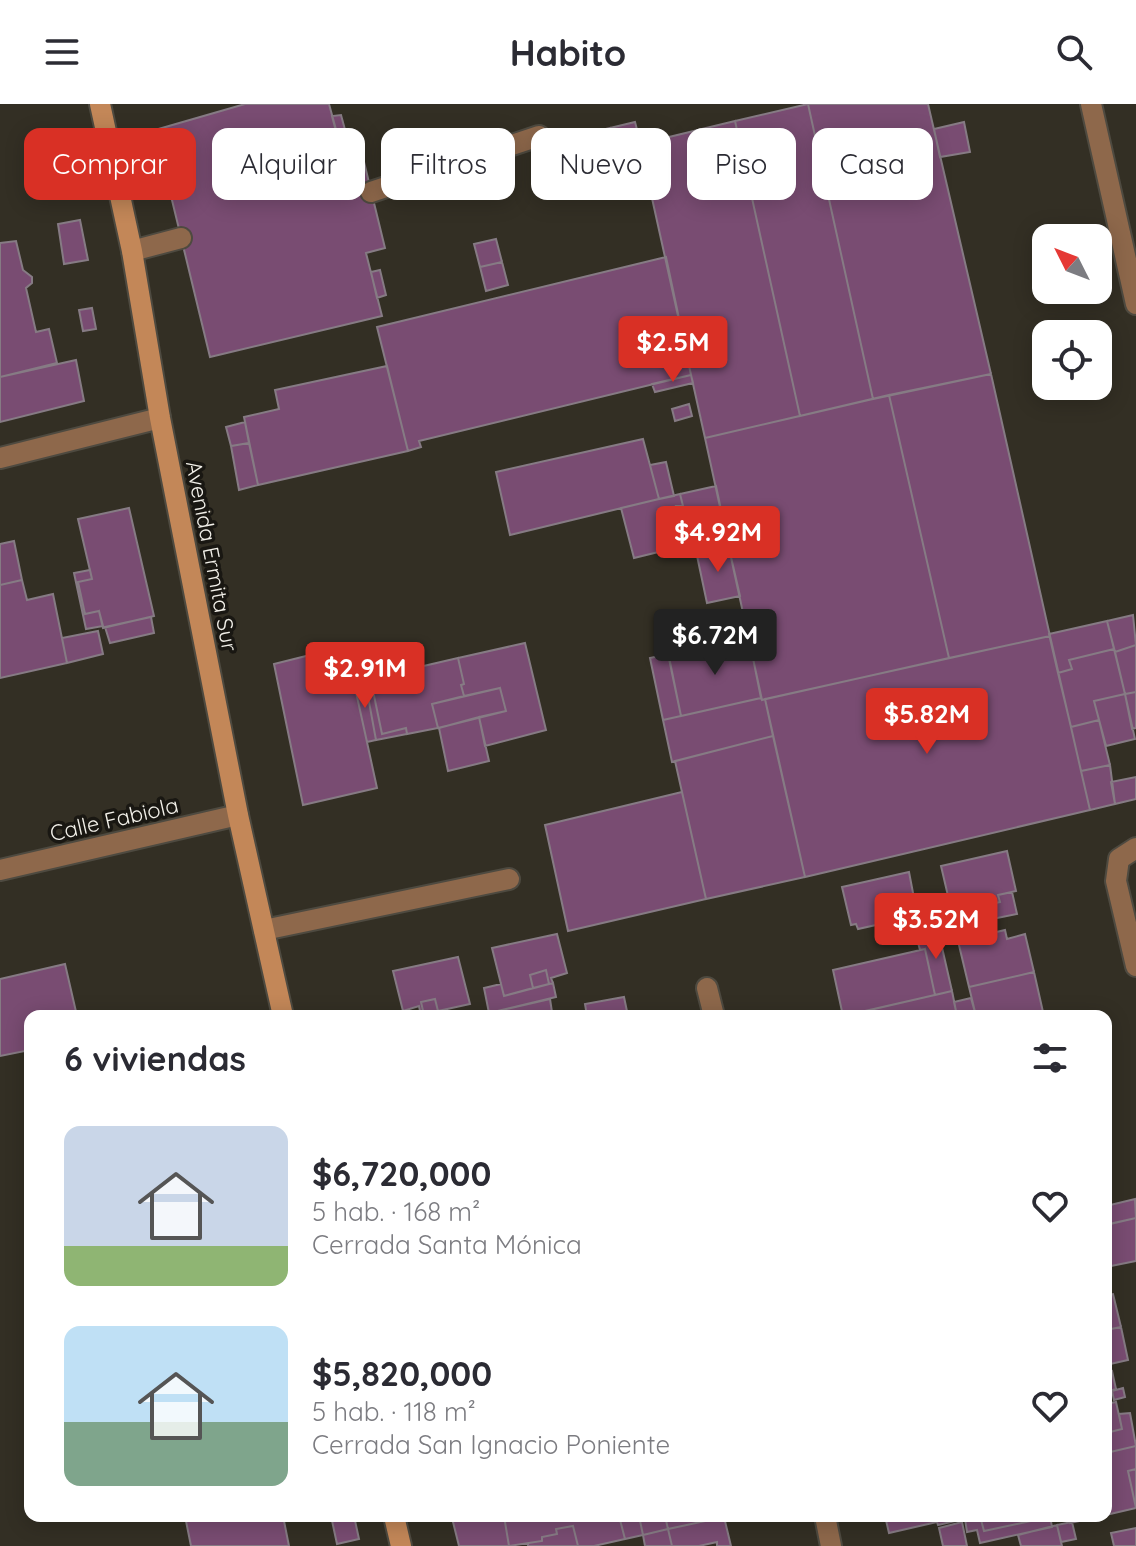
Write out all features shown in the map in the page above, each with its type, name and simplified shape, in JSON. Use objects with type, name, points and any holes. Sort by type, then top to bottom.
[{"type":"main road","name":"Avenida Ermita Sur","points":[[100,104],[132,251],[160,418],[238,815],[282,1010]]},
{"type":"main road","points":[[395,1522],[401,1546]]},
{"type":"street","points":[[1091,104],[1136,304]]},
{"type":"street","points":[[371,192],[531,139]]},
{"type":"street","points":[[132,251],[181,238]]},
{"type":"street","points":[[0,458],[160,418]]},
{"type":"street","name":"Calle Fabiola","points":[[0,870],[238,815]]},
{"type":"street","points":[[1136,848],[1119,859],[1116,881],[1136,966]]},
{"type":"street","points":[[264,930],[509,879]]},
{"type":"street","points":[[707,988],[712,1010]]},
{"type":"street","points":[[826,1522],[831,1546]]},
{"type":"building","points":[[245,104],[329,104],[336,128],[212,128],[212,200],[365,200],[365,166],[385,248],[366,253],[382,316],[210,357],[172,200],[196,200],[196,128],[162,128]]},
{"type":"building","points":[[808,104],[928,104],[991,374],[873,399],[829,200],[933,200],[933,128],[813,128]]},
{"type":"building","points":[[808,104],[813,128],[812,200],[829,200],[873,399],[800,416],[752,200],[796,200],[796,128],[737,128],[735,121]]},
{"type":"building","points":[[341,115],[345,128],[335,128],[332,116]]},
{"type":"building","points":[[735,121],[737,128],[706,128]]},
{"type":"building","points":[[635,122],[637,128],[610,128]]},
{"type":"building","points":[[964,122],[970,152],[940,157],[934,129]]},
{"type":"building","points":[[687,133],[687,200],[752,200],[800,416],[705,438],[652,200],[671,200],[671,136]]},
{"type":"building","points":[[80,220],[88,260],[64,264],[58,224]]},
{"type":"building","points":[[496,239],[502,262],[480,267],[474,244]]},
{"type":"building","points":[[16,241],[23,270],[32,277],[32,283],[26,288],[36,332],[49,329],[57,363],[0,377],[0,243]]},
{"type":"building","points":[[666,257],[691,375],[419,441],[421,447],[408,451],[377,327]]},
{"type":"building","points":[[502,262],[508,285],[486,291],[480,267]]},
{"type":"building","points":[[380,270],[386,295],[377,298],[371,272]]},
{"type":"building","points":[[92,308],[96,329],[83,331],[79,310]]},
{"type":"building","points":[[76,360],[84,401],[0,422],[0,377]]},
{"type":"building","points":[[387,366],[408,451],[258,485],[244,417],[279,409],[275,390]]},
{"type":"building","points":[[991,374],[1050,636],[949,658],[889,395]]},
{"type":"building","points":[[691,375],[693,383],[655,392],[652,384]]},
{"type":"building","points":[[889,395],[949,658],[762,700],[705,438]]},
{"type":"building","points":[[689,404],[692,416],[675,421],[672,409]]},
{"type":"building","points":[[245,422],[249,443],[231,446],[226,427]]},
{"type":"building","points":[[643,439],[659,499],[510,535],[496,472]]},
{"type":"building","points":[[249,443],[258,485],[239,490],[231,446]]},
{"type":"building","points":[[666,462],[674,496],[659,499],[650,465]]},
{"type":"building","points":[[716,486],[727,538],[687,545],[676,506],[683,506],[680,494]]},
{"type":"building","points":[[680,494],[683,506],[676,506],[687,545],[634,558],[621,508]]},
{"type":"building","points":[[129,508],[154,616],[103,628],[99,611],[85,614],[78,582],[92,579],[78,519]]},
{"type":"building","points":[[14,541],[22,580],[0,585],[0,544]]},
{"type":"building","points":[[728,544],[740,596],[707,603],[696,551]]},
{"type":"building","points":[[90,570],[92,579],[78,582],[85,614],[99,611],[103,626],[86,629],[74,573]]},
{"type":"building","points":[[22,580],[27,600],[53,594],[67,663],[0,678],[0,585]]},
{"type":"building","points":[[1133,615],[1136,645],[1115,652],[1107,621]]},
{"type":"building","points":[[151,617],[154,633],[110,643],[105,627]]},
{"type":"building","points":[[1107,621],[1114,649],[1069,660],[1072,669],[1058,673],[1049,634]]},
{"type":"building","points":[[98,631],[103,654],[67,663],[62,638]]},
{"type":"building","points":[[1050,636],[1090,810],[805,877],[765,699]]},
{"type":"building","points":[[749,638],[761,698],[681,716],[669,657]]},
{"type":"building","points":[[525,643],[546,730],[485,746],[479,717],[506,711],[500,688],[464,696],[458,658]]},
{"type":"building","points":[[1136,645],[1136,692],[1125,694],[1115,652]]},
{"type":"building","points":[[346,646],[377,788],[303,805],[274,664]]},
{"type":"building","points":[[1114,649],[1125,694],[1094,701],[1099,720],[1071,727],[1058,673],[1072,669],[1069,660]]},
{"type":"building","points":[[668,654],[681,716],[663,720],[650,658]]},
{"type":"building","points":[[458,658],[464,696],[432,704],[438,728],[407,734],[406,728],[382,734],[372,686],[391,682],[389,674]]},
{"type":"building","points":[[389,674],[391,682],[372,686],[382,734],[406,728],[407,734],[376,740],[365,680]]},
{"type":"building","points":[[365,680],[376,740],[367,742],[354,683]]},
{"type":"building","points":[[500,688],[506,711],[438,728],[432,704]]},
{"type":"building","points":[[1136,692],[1136,728],[1132,729],[1125,694]]},
{"type":"building","points":[[1125,694],[1135,739],[1106,746],[1094,701]]},
{"type":"building","points":[[765,699],[773,736],[672,762],[663,720]]},
{"type":"building","points":[[479,717],[489,761],[448,771],[439,728]]},
{"type":"building","points":[[1099,720],[1110,765],[1081,771],[1071,727]]},
{"type":"building","points":[[773,736],[805,877],[706,899],[675,761]]},
{"type":"building","points":[[1110,765],[1115,804],[1090,810],[1081,771]]},
{"type":"building","points":[[1136,777],[1136,799],[1115,804],[1111,782]]},
{"type":"building","points":[[682,792],[706,899],[568,931],[545,825]]},
{"type":"building","points":[[1007,851],[1016,891],[998,895],[1000,902],[952,913],[941,866]]},
{"type":"building","points":[[909,872],[918,919],[886,927],[885,923],[858,929],[856,924],[851,925],[842,887]]},
{"type":"building","points":[[1012,892],[1017,914],[938,930],[932,902],[948,899],[952,913],[1000,902],[998,895]]},
{"type":"building","points":[[918,919],[921,934],[900,939],[896,924]]},
{"type":"building","points":[[938,930],[952,991],[935,995],[925,949],[920,950],[916,935]]},
{"type":"building","points":[[1005,930],[1007,939],[1025,934],[1034,972],[969,987],[958,941]]},
{"type":"building","points":[[557,934],[567,973],[551,978],[553,983],[549,984],[546,970],[530,975],[533,988],[504,996],[492,948]]},
{"type":"building","points":[[925,949],[935,995],[869,1010],[842,1010],[833,970]]},
{"type":"building","points":[[458,957],[470,1004],[438,1010],[435,999],[421,1002],[423,1010],[419,1006],[403,1010],[393,971]]},
{"type":"building","points":[[65,964],[76,1010],[24,1010],[24,1051],[0,1056],[0,979]]},
{"type":"building","points":[[546,970],[549,984],[533,988],[530,975]]},
{"type":"building","points":[[1034,972],[1043,1010],[975,1010],[969,987]]},
{"type":"building","points":[[553,983],[556,997],[502,1010],[488,1010],[484,988],[501,984],[504,996]]},
{"type":"building","points":[[952,991],[956,1010],[870,1010]]},
{"type":"building","points":[[624,997],[627,1010],[586,1010],[585,1004]]},
{"type":"building","points":[[971,998],[974,1010],[956,1010],[954,1002]]},
{"type":"building","points":[[435,999],[438,1010],[423,1010],[421,1002]]},
{"type":"building","points":[[550,999],[552,1010],[502,1010]]},
{"type":"building","points":[[1135,1199],[1136,1218],[1112,1223],[1112,1205]]},
{"type":"building","points":[[1136,1218],[1136,1261],[1112,1266],[1112,1224]]},
{"type":"building","points":[[1112,1294],[1121,1327],[1112,1329]]},
{"type":"building","points":[[1121,1327],[1128,1360],[1112,1364],[1112,1329]]},
{"type":"building","points":[[1123,1388],[1125,1397],[1114,1400],[1112,1391]]},
{"type":"building","points":[[1116,1402],[1122,1429],[1112,1432],[1112,1403]]},
{"type":"building","points":[[1130,1413],[1136,1446],[1112,1452],[1112,1432],[1122,1429],[1119,1414]]},
{"type":"building","points":[[1136,1446],[1136,1469],[1128,1471],[1136,1508],[1112,1514],[1112,1452]]},
{"type":"building","points":[[1136,1469],[1136,1508],[1128,1471]]},
{"type":"building","points":[[186,1522],[284,1522],[289,1546],[191,1546]]},
{"type":"building","points":[[332,1522],[355,1522],[359,1539],[337,1544]]},
{"type":"building","points":[[453,1522],[505,1522],[509,1546],[459,1546]]},
{"type":"building","points":[[505,1522],[621,1522],[625,1539],[578,1546],[573,1526],[556,1529],[557,1534],[542,1537],[542,1541],[509,1546]]},
{"type":"building","points":[[621,1522],[640,1522],[643,1535],[625,1539]]},
{"type":"building","points":[[640,1522],[666,1522],[668,1529],[643,1535]]},
{"type":"building","points":[[666,1522],[701,1522],[668,1529]]},
{"type":"building","points":[[701,1522],[725,1522],[731,1546],[717,1546],[717,1542],[672,1546],[668,1529]]},
{"type":"building","points":[[886,1522],[937,1522],[889,1533]]},
{"type":"building","points":[[962,1522],[967,1546],[943,1546],[939,1528]]},
{"type":"building","points":[[965,1522],[982,1522],[984,1531],[1026,1522],[1051,1522],[1052,1527],[980,1543],[977,1530],[967,1532]]},
{"type":"building","points":[[982,1522],[1026,1522],[984,1531]]},
{"type":"building","points":[[1072,1522],[1076,1539],[1061,1542],[1057,1525]]},
{"type":"building","points":[[1057,1525],[1062,1546],[1021,1546],[1018,1535]]},
{"type":"building","points":[[573,1526],[578,1546],[528,1546],[528,1543],[542,1541],[542,1537],[557,1534],[556,1529]]},
{"type":"building","points":[[1136,1528],[1136,1546],[1114,1546],[1111,1533]]},
{"type":"building","points":[[668,1529],[672,1546],[645,1546],[643,1535]]}]
